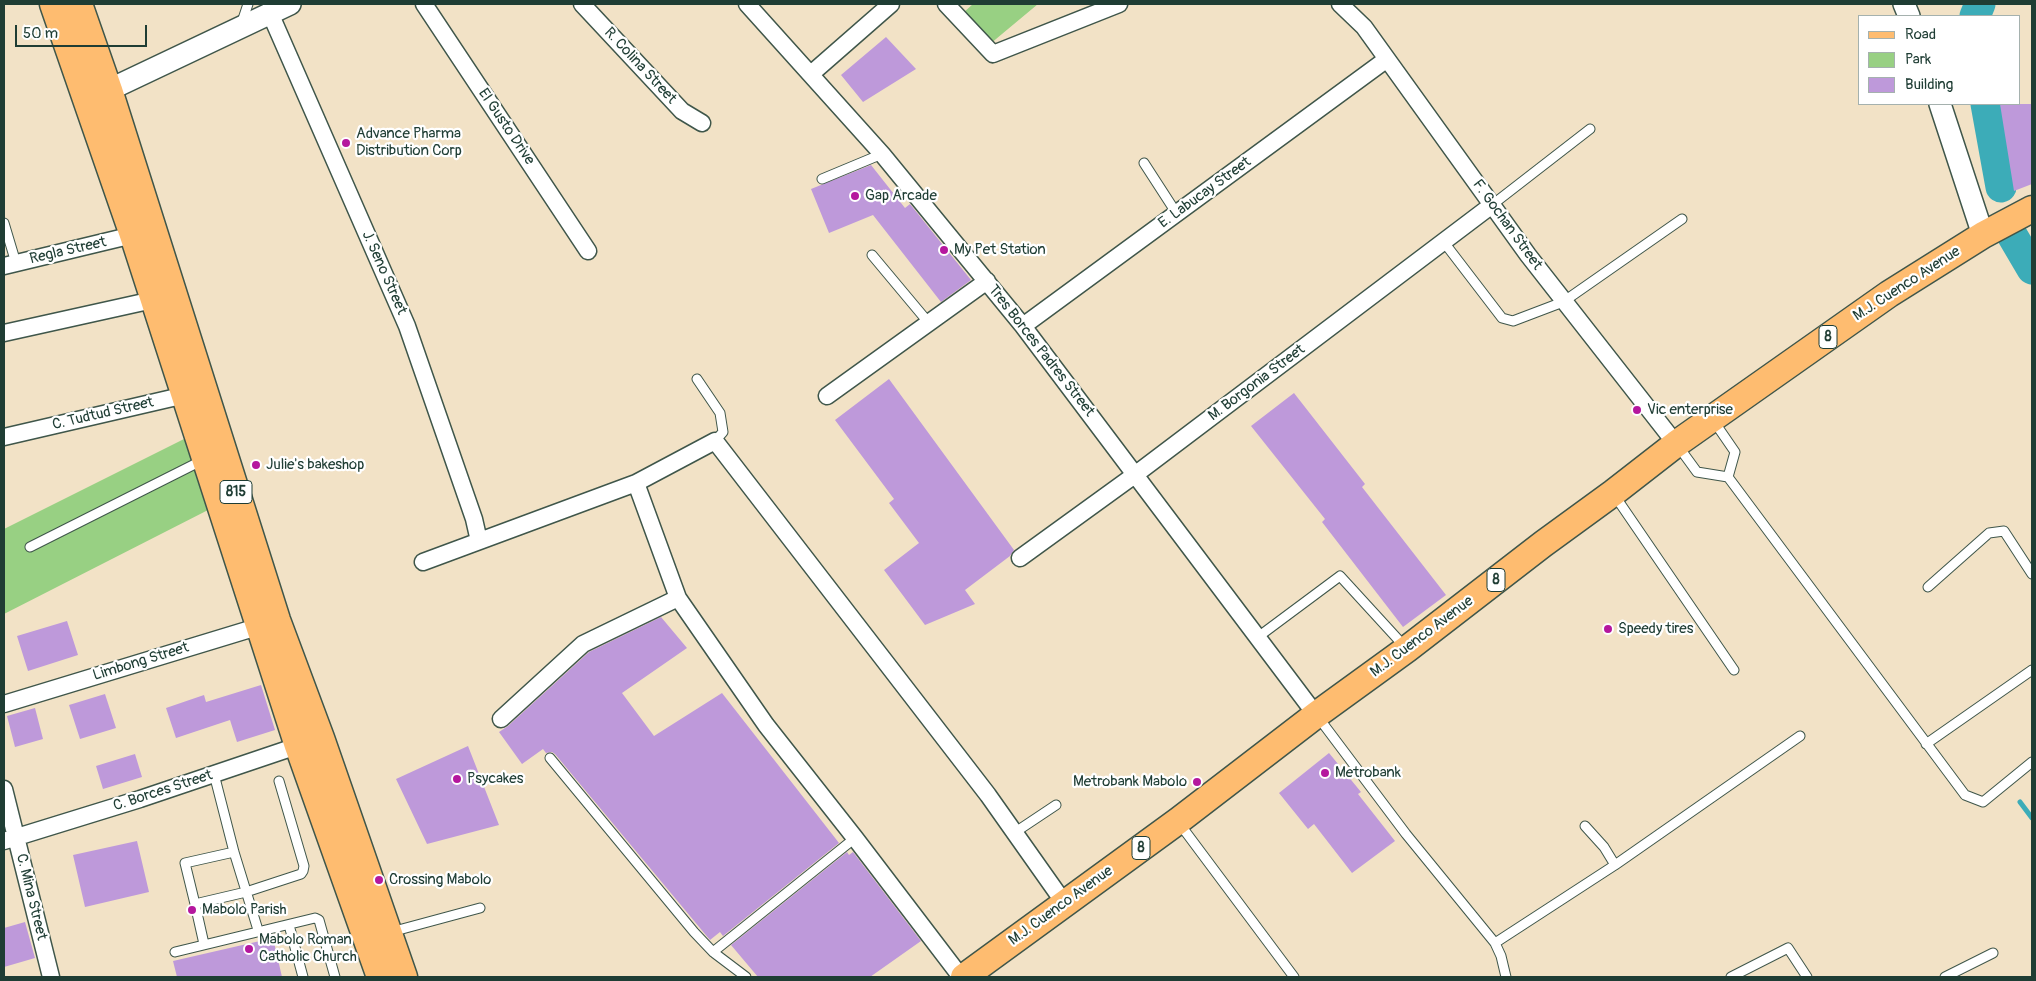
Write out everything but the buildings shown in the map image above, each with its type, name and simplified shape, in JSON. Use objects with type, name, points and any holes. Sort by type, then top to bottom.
[{"type":"main road","name":"815","points":[[53,4],[98,96],[269,623],[310,742],[380,977]]},
{"type":"main road","name":"815","points":[[79,4],[98,96],[133,235],[153,300],[194,392],[206,459],[269,623]]},
{"type":"main road","name":"M.J. Cuenco Avenue","points":[[962,977],[1178,821],[1543,544],[1614,493],[1676,444],[1889,294],[2007,222]]},
{"type":"main road","name":"815","points":[[310,742],[388,932],[404,977]]},
{"type":"street","points":[[98,96],[290,4]]},
{"type":"street","name":"El Gusto Drive","points":[[424,4],[588,251]]},
{"type":"street","name":"R. Colina Street","points":[[582,4],[682,111],[702,123]]},
{"type":"street","name":"Tres Borces Padres Street","points":[[747,4],[882,154],[987,281],[1136,474],[1316,715]]},
{"type":"street","points":[[811,74],[891,4]]},
{"type":"street","points":[[946,4],[993,54],[1118,4]]},
{"type":"street","name":"F. Gochan Street","points":[[1340,4],[1364,27],[1563,302],[1676,444]]},
{"type":"street","name":"J. Seno Street","points":[[270,13],[407,326],[468,501],[479,541]]},
{"type":"street","name":"E. Labucay Street","points":[[1023,326],[1387,59]]},
{"type":"street","points":[[1941,105],[2007,222]]},
{"type":"street","name":"M. Borgonia Street","points":[[1020,558],[1136,474],[1492,205]]},
{"type":"street","name":"Regla Street","points":[[10,265],[133,235]]},
{"type":"street","points":[[827,396],[987,281]]},
{"type":"street","points":[[4,333],[153,300]]},
{"type":"street","name":"C. Tudtud Street","points":[[4,437],[194,392]]},
{"type":"street","points":[[423,562],[636,483],[715,441],[982,787],[1064,904]]},
{"type":"street","points":[[636,483],[678,598],[766,725],[962,977]]},
{"type":"street","points":[[501,720],[583,644],[678,598]]},
{"type":"street","name":"Limbong Street","points":[[4,704],[269,623]]},
{"type":"street","name":"C. Borces Street","points":[[10,839],[310,742]]},
{"type":"street","name":"C. Mina Street","points":[[4,789],[10,839],[51,977]]},
{"type":"lane","points":[[240,27],[248,4]]},
{"type":"lane","points":[[1492,205],[1590,129]]},
{"type":"lane","points":[[822,179],[882,154]]},
{"type":"lane","points":[[1144,163],[1177,214]]},
{"type":"lane","points":[[1443,241],[1502,318],[1514,321],[1563,302],[1682,219]]},
{"type":"lane","points":[[4,223],[10,265]]},
{"type":"lane","points":[[872,255],[928,322]]},
{"type":"lane","points":[[698,378],[720,413],[723,432],[715,441]]},
{"type":"lane","points":[[1712,419],[1735,452],[1728,477]]},
{"type":"lane","points":[[1676,444],[1697,472],[1728,477],[1965,795],[1983,802],[2032,762]]},
{"type":"lane","points":[[30,547],[206,459]]},
{"type":"lane","points":[[1614,493],[1734,670]]},
{"type":"lane","points":[[1928,587],[1989,533],[2004,531],[2032,574]]},
{"type":"lane","points":[[1258,638],[1340,576],[1407,649]]},
{"type":"lane","points":[[1926,744],[2032,670]]},
{"type":"lane","points":[[1316,715],[1406,834],[1495,943],[1501,956],[1506,977]]},
{"type":"lane","points":[[1495,943],[1615,865],[1800,736]]},
{"type":"lane","points":[[550,758],[694,932],[713,952],[746,977]]},
{"type":"lane","points":[[214,774],[234,852],[258,930]]},
{"type":"lane","points":[[195,904],[246,892],[301,874],[304,866],[279,781]]},
{"type":"lane","points":[[1014,833],[1056,805]]},
{"type":"lane","points":[[1178,821],[1294,977]]},
{"type":"lane","points":[[1585,826],[1604,847],[1615,865]]},
{"type":"lane","points":[[713,952],[855,838]]},
{"type":"lane","points":[[204,944],[185,862],[234,852]]},
{"type":"lane","points":[[388,932],[480,908]]},
{"type":"lane","points":[[175,952],[258,930],[315,918],[319,920],[335,977]]},
{"type":"lane","points":[[289,925],[303,977]]},
{"type":"lane","points":[[1731,977],[1788,948],[1807,977]]},
{"type":"lane","points":[[1945,977],[1993,954]]},
{"type":"green space","points":[[973,4],[1038,4],[990,44],[963,13]]},
{"type":"green space","points":[[186,438],[212,508],[4,614],[4,529]]},
{"type":"waterway","points":[[1975,15],[1980,4]]},
{"type":"waterway","points":[[1986,105],[2001,187]]},
{"type":"waterway","points":[[2012,235],[2032,269]]},
{"type":"waterway","points":[[2020,802],[2032,818]]},
{"type":"place","name":"Advance Pharma Distribution Corp","points":[[346,143]]},
{"type":"place","name":"Gap Arcade","points":[[855,196]]},
{"type":"place","name":"My Pet Station","points":[[944,250]]},
{"type":"place","name":"Vic enterprise","points":[[1637,410]]},
{"type":"place","name":"Julie's bakeshop","points":[[256,465]]},
{"type":"place","name":"Speedy tires","points":[[1608,629]]},
{"type":"place","name":"Metrobank","points":[[1325,773]]},
{"type":"place","name":"Psycakes","points":[[457,779]]},
{"type":"place","name":"Metrobank Mabolo","points":[[1197,782]]},
{"type":"place","name":"Crossing Mabolo","points":[[379,880]]},
{"type":"place","name":"Mabolo Parish","points":[[192,910]]},
{"type":"place","name":"Mabolo Roman Catholic Church","points":[[249,949]]}]
